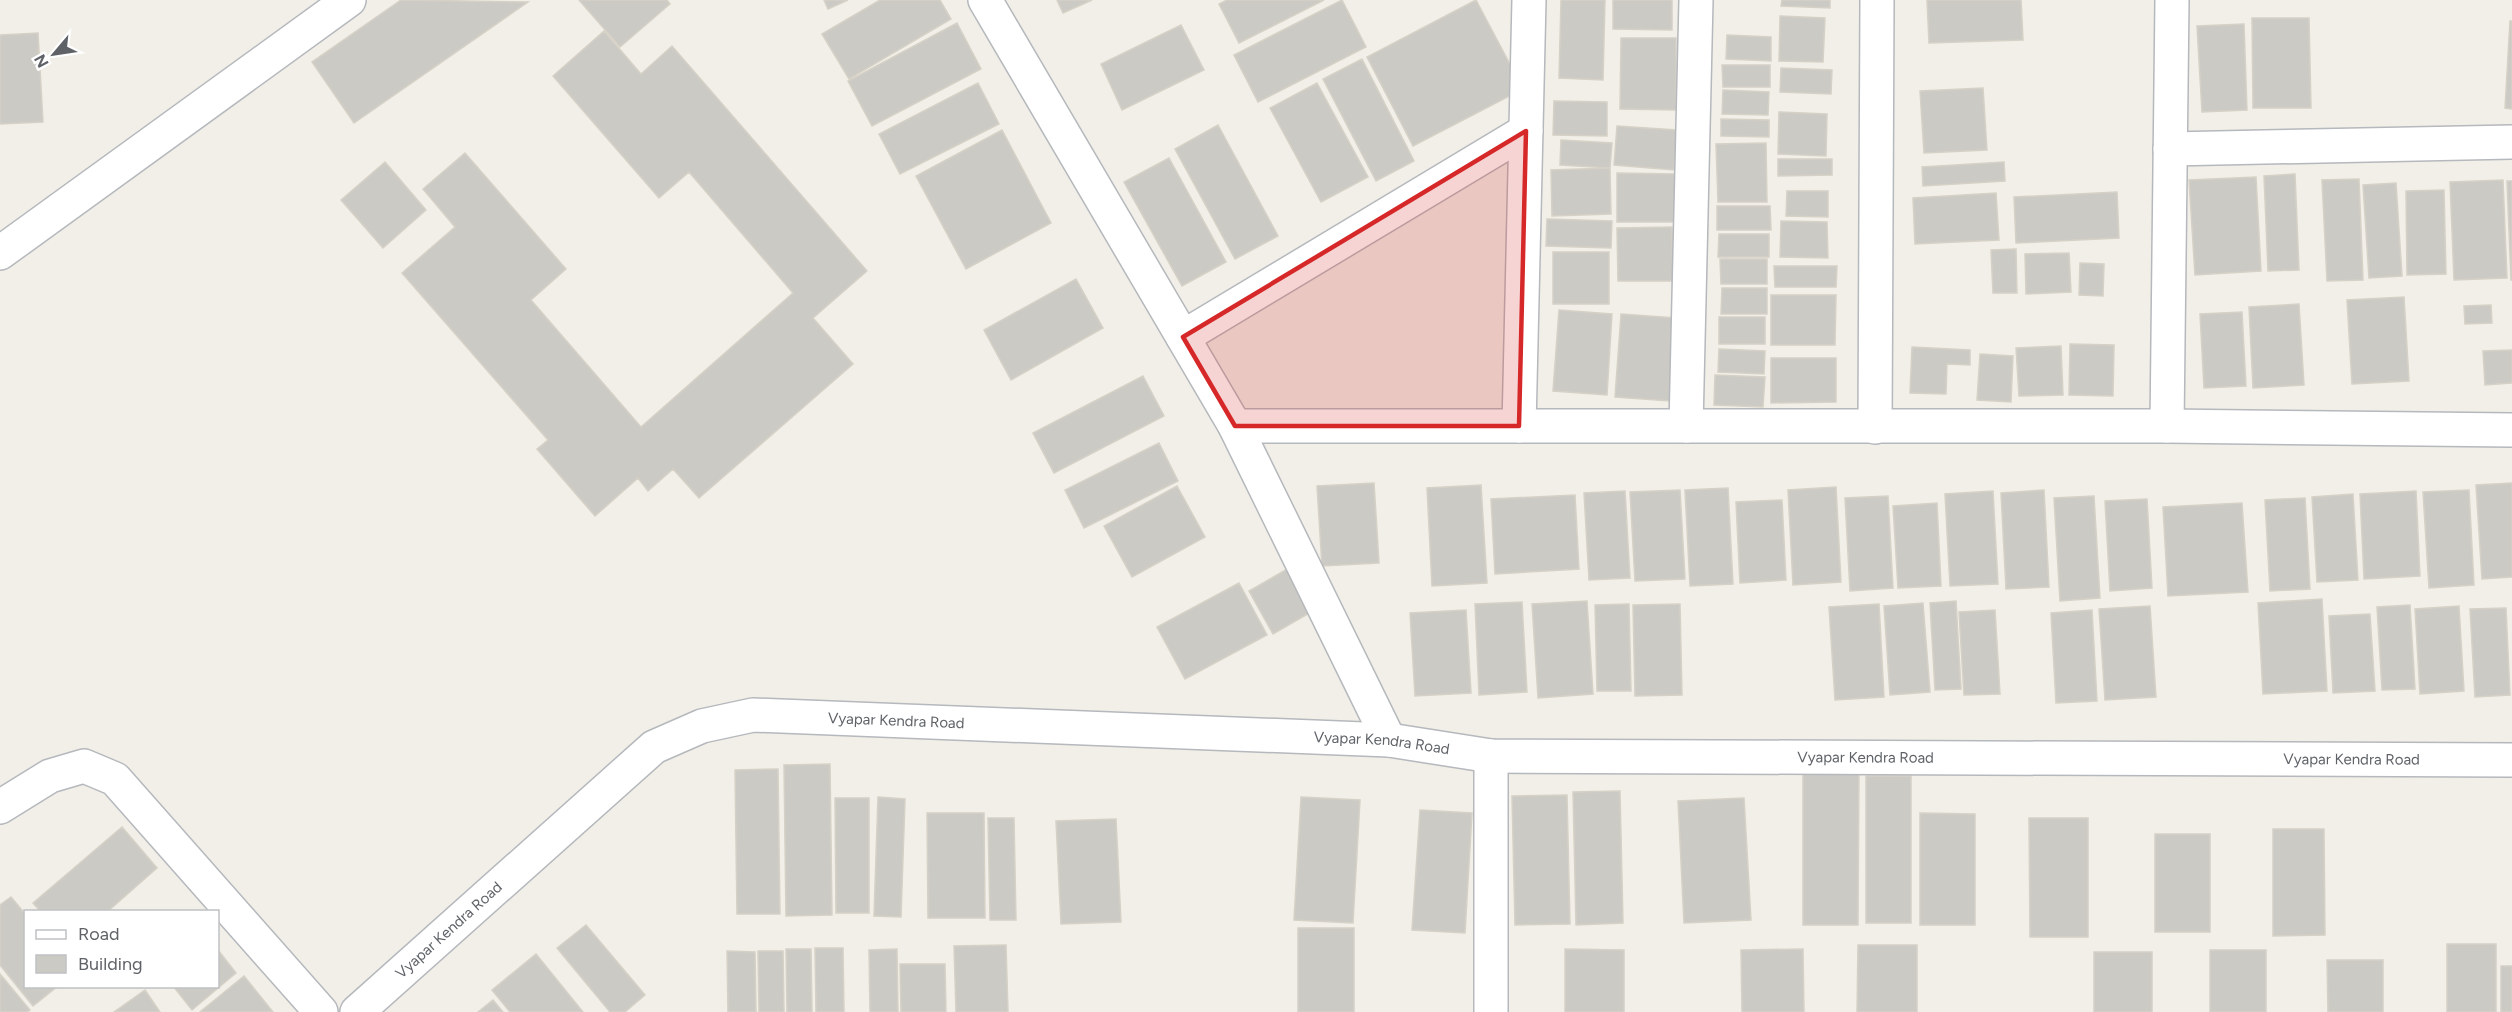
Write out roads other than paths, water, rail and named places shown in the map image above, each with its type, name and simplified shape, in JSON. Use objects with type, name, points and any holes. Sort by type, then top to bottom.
[{"type":"street","points":[[0,253],[349,0]]},
{"type":"street","points":[[986,0],[1235,426],[1389,740]]},
{"type":"street","points":[[1519,426],[1529,0]]},
{"type":"street","points":[[1686,426],[1696,0]]},
{"type":"street","points":[[1875,427],[1877,0]]},
{"type":"street","points":[[2167,426],[2172,0]]},
{"type":"street","points":[[1183,337],[1526,131]]},
{"type":"street","points":[[2170,149],[2512,142]]},
{"type":"street","points":[[1235,426],[2167,426],[2512,430]]},
{"type":"street","name":"Vyapar Kendra Road","points":[[357,1012],[654,747],[702,726],[753,715],[1389,740],[1491,756],[2512,760]]},
{"type":"street","points":[[1491,756],[1491,1012]]},
{"type":"street","points":[[0,807],[50,776],[84,766],[115,779],[321,1012]]}]
